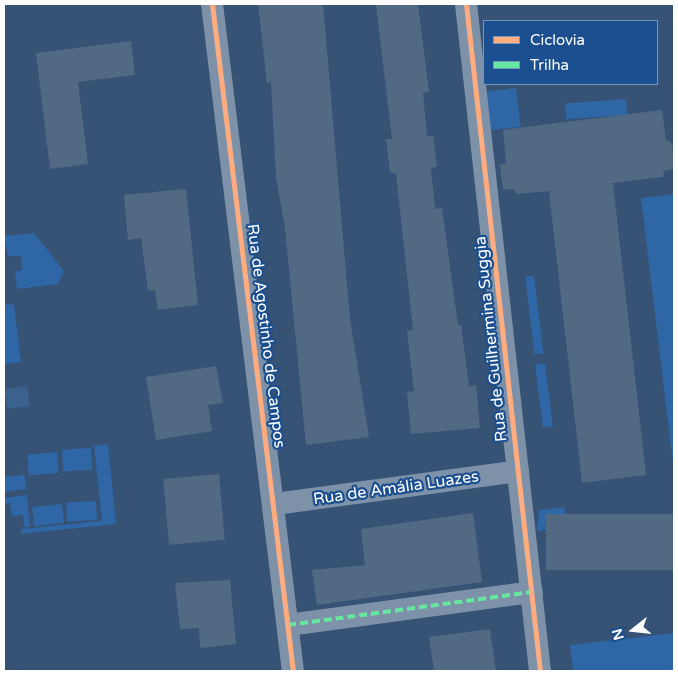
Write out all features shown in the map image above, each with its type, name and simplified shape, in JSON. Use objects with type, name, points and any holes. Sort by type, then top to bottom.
[{"type":"street","name":"Rua de Agostinho de Campos","points":[[212,4],[275,504],[293,671]]},
{"type":"street","name":"Rua de Guilhermina Suggia","points":[[466,4],[540,671]]},
{"type":"street","name":"Rua de Amália Luazes","points":[[275,504],[518,471]]},
{"type":"street","points":[[288,625],[532,592]]},
{"type":"shaded area","points":[[516,88],[521,127],[491,130],[486,92]]},
{"type":"shaded area","points":[[626,99],[627,115],[566,119],[565,103]]},
{"type":"shaded area","points":[[674,194],[674,472],[641,198]]},
{"type":"shaded area","points":[[34,233],[64,271],[58,284],[17,289],[15,271],[22,270],[21,256],[8,256],[4,236]]},
{"type":"shaded area","points":[[534,276],[544,353],[535,355],[525,277]]},
{"type":"shaded area","points":[[14,304],[21,362],[4,364],[4,305]]},
{"type":"shaded area","points":[[545,363],[553,427],[543,428],[535,364]]},
{"type":"shaded area","points":[[27,386],[30,406],[7,409],[4,390]]},
{"type":"shaded area","points":[[108,444],[116,524],[21,534],[21,529],[102,521],[94,446]]},
{"type":"shaded area","points":[[91,448],[92,470],[63,471],[62,450]]},
{"type":"shaded area","points":[[57,452],[59,473],[29,476],[27,455]]},
{"type":"shaded area","points":[[22,464],[27,489],[4,492],[4,477],[23,475]]},
{"type":"shaded area","points":[[27,495],[30,527],[24,527],[23,515],[12,516],[10,503],[4,504],[4,498]]},
{"type":"shaded area","points":[[96,501],[97,520],[67,522],[66,503]]},
{"type":"shaded area","points":[[62,504],[64,523],[34,526],[32,507]]},
{"type":"shaded area","points":[[564,507],[570,526],[537,531],[539,510]]},
{"type":"shaded area","points":[[674,633],[674,671],[573,671],[570,645]]},
{"type":"building","points":[[258,4],[323,4],[350,319],[369,437],[306,445],[285,228],[276,177],[271,82],[267,83]]},
{"type":"building","points":[[418,4],[429,92],[423,93],[427,136],[433,136],[437,167],[431,168],[435,209],[442,208],[458,325],[461,325],[469,386],[476,385],[480,428],[411,434],[407,392],[414,391],[407,331],[413,330],[396,173],[390,173],[386,139],[392,139],[376,5]]},
{"type":"building","points":[[131,41],[135,75],[78,82],[88,164],[50,169],[36,53]]},
{"type":"building","points":[[662,110],[666,140],[672,143],[674,169],[664,171],[663,177],[613,183],[646,475],[582,483],[549,191],[517,194],[514,189],[503,190],[500,165],[506,163],[503,130]]},
{"type":"building","points":[[186,189],[198,305],[158,310],[155,290],[148,291],[141,238],[128,240],[124,195]]},
{"type":"building","points":[[216,366],[223,403],[208,405],[212,431],[156,440],[146,377]]},
{"type":"building","points":[[219,474],[225,540],[169,545],[163,479]]},
{"type":"building","points":[[473,513],[482,582],[317,605],[312,570],[365,565],[361,529]]},
{"type":"building","points":[[546,514],[674,514],[674,570],[546,570]]},
{"type":"building","points":[[230,580],[236,644],[200,648],[199,628],[180,629],[175,583]]},
{"type":"building","points":[[490,629],[496,671],[434,671],[429,637]]},
{"type":"marked path","points":[[288,625],[532,592]]},
{"type":"cycle path","points":[[212,4],[293,671]]},
{"type":"cycle path","points":[[466,4],[540,671]]}]
